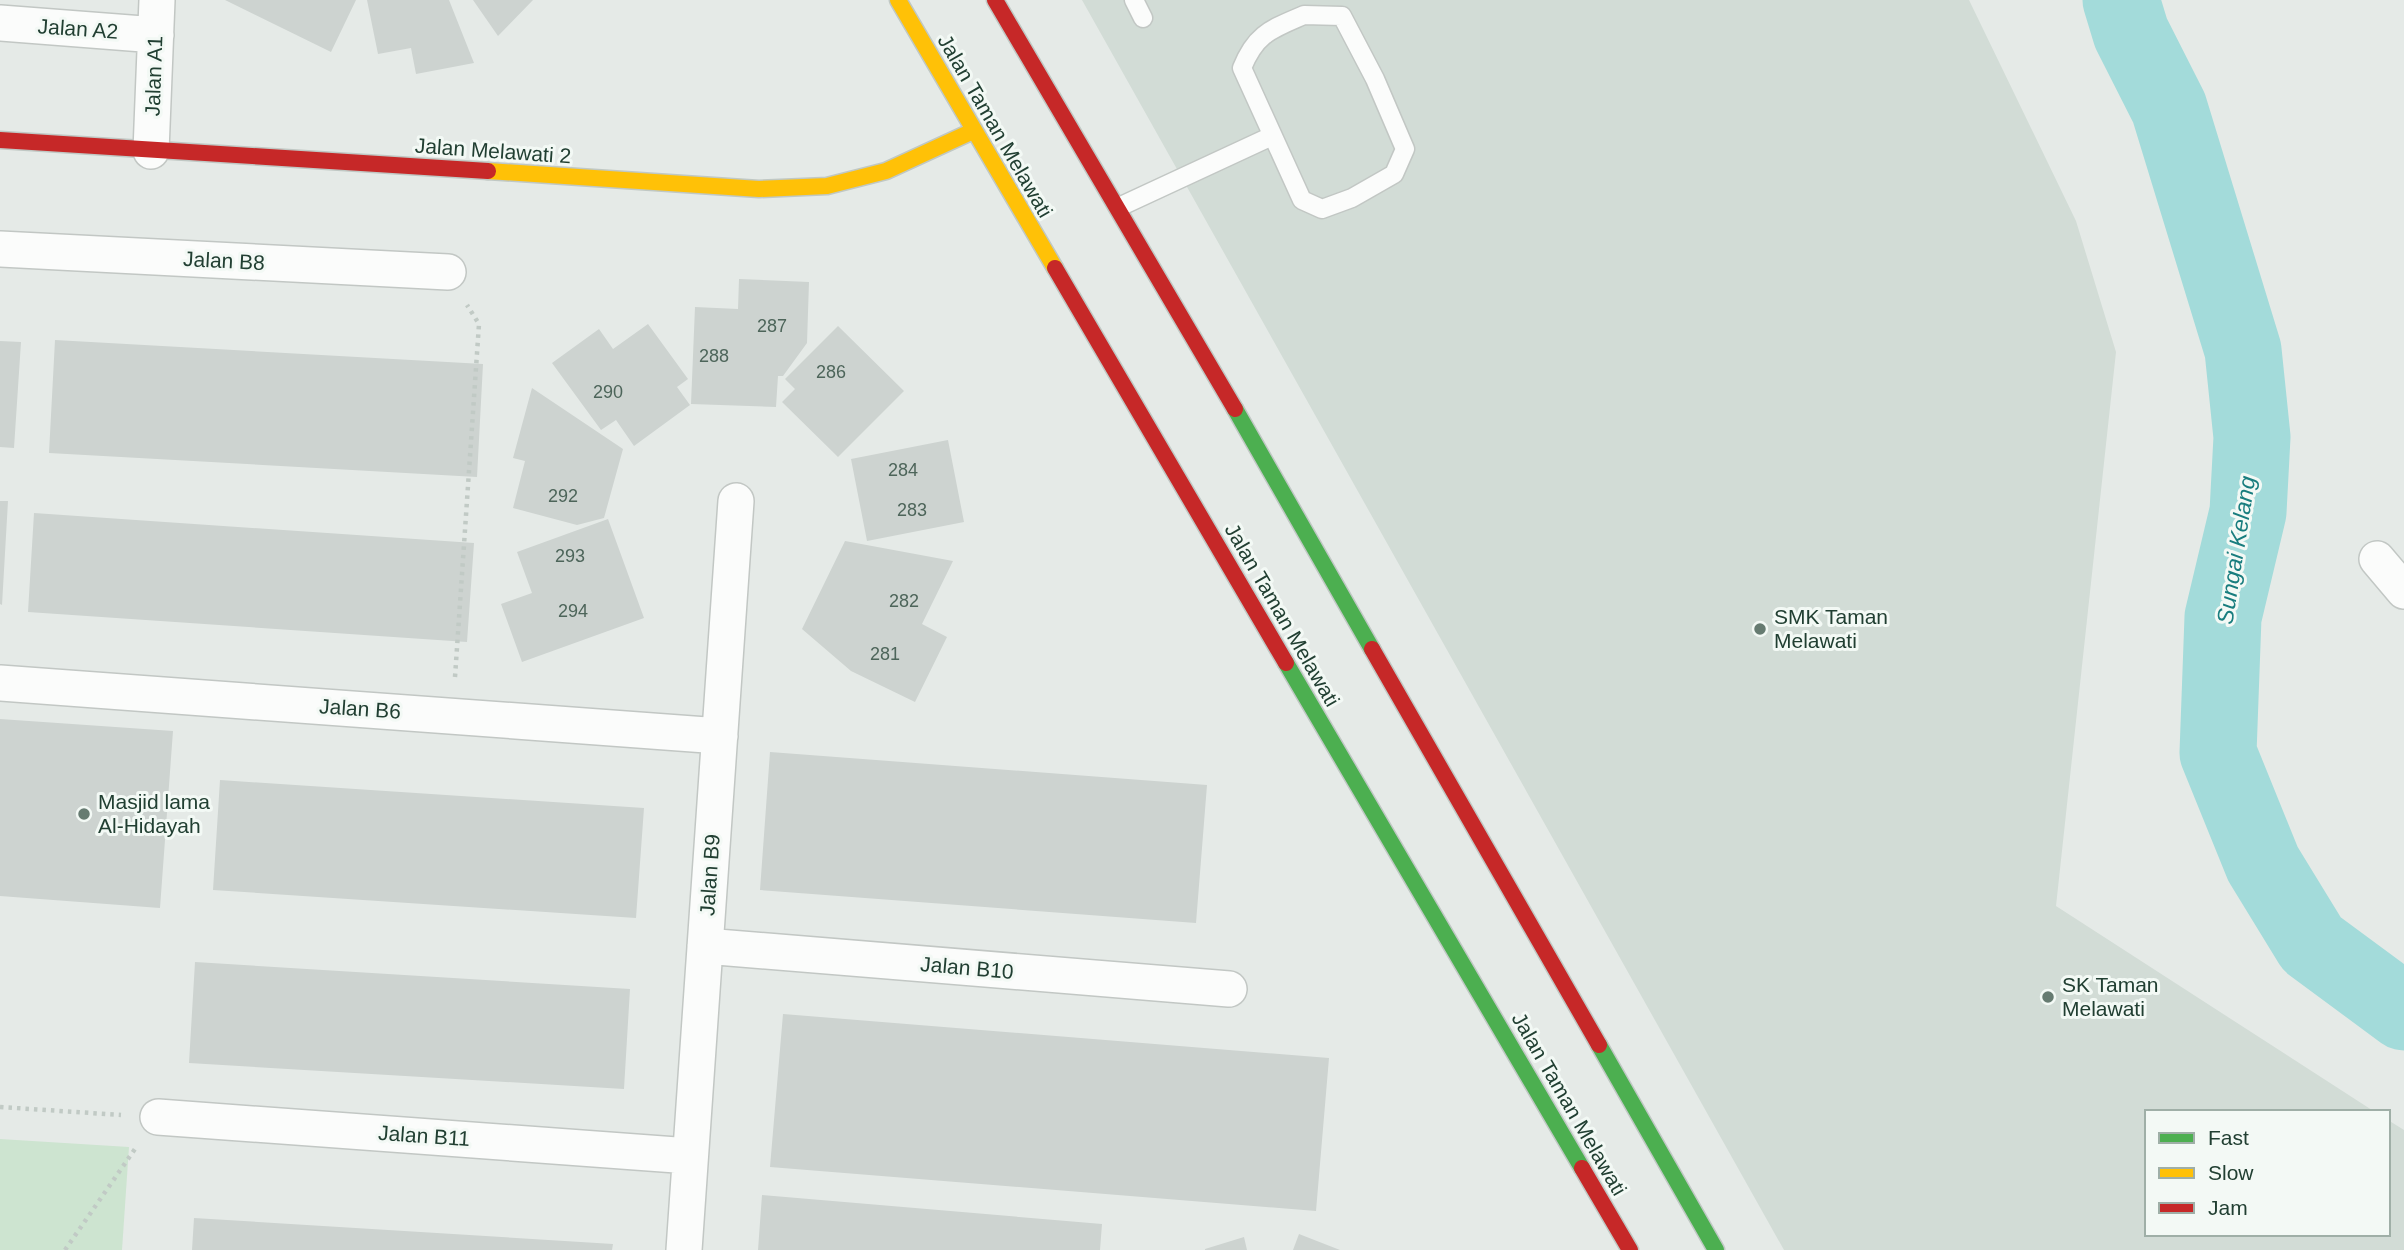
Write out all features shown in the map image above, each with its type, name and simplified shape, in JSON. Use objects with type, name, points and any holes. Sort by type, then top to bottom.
[{"type":"main road","name":"Jalan Taman Melawati","points":[[898,0],[1630,1250]]},
{"type":"main road","points":[[995,0],[1119,207],[1716,1250]]},
{"type":"main road","name":"Jalan Melawati 2","points":[[0,140],[760,189],[827,186],[886,171],[973,131]]},
{"type":"street","name":"Jalan A1","points":[[151,151],[158,0]]},
{"type":"street","name":"Jalan A2","points":[[0,23],[156,34]]},
{"type":"street","name":"Jalan B8","points":[[0,249],[448,272]]},
{"type":"street","name":"Jalan B9","points":[[684,1250],[736,501]]},
{"type":"street","points":[[2377,559],[2404,591]]},
{"type":"street","name":"Jalan B6","points":[[0,683],[720,736]]},
{"type":"street","name":"Jalan B10","points":[[705,946],[1229,989]]},
{"type":"street","name":"Jalan B11","points":[[158,1117],[690,1156]]},
{"type":"lane","points":[[1134,0],[1143,18]]},
{"type":"lane","points":[[1304,15],[1342,16],[1376,79],[1405,149],[1394,174],[1352,198],[1322,209],[1302,200],[1272,136],[1242,68],[1251,44],[1271,29],[1304,15]]},
{"type":"lane","points":[[1119,207],[1272,136]]},
{"type":"path","points":[[448,272],[479,324],[452,716]]},
{"type":"path","points":[[0,1107],[158,1117]]},
{"type":"path","points":[[65,1250],[158,1117]]},
{"type":"shaded area","name":"SMK Taman Melawati","points":[[1082,0],[1969,0],[2076,221],[2116,352],[2056,906],[2372,1110],[2145,1110],[2145,1236],[2390,1236],[2390,1121],[2404,1130],[2404,1250],[1784,1250]]},
{"type":"green space","points":[[0,1139],[129,1147],[122,1250],[0,1250]]},
{"type":"building","points":[[225,0],[356,0],[331,52]]},
{"type":"building","points":[[367,0],[449,0],[474,63],[416,74],[411,48],[378,54]]},
{"type":"building","points":[[473,0],[533,0],[498,36]]},
{"type":"building","points":[[739,279],[809,282],[807,343],[783,376],[778,376],[776,407],[691,404],[695,307],[738,309]]},
{"type":"building","points":[[648,324],[688,379],[677,387],[690,405],[634,446],[616,420],[601,430],[552,363],[599,329],[613,349]]},
{"type":"building","points":[[838,326],[904,391],[838,457],[782,402],[795,389],[785,379]]},
{"type":"building","points":[[55,340],[483,364],[477,477],[49,453]]},
{"type":"building","points":[[0,341],[21,342],[14,448],[0,447]]},
{"type":"building","points":[[532,388],[623,449],[604,518],[577,525],[513,508],[525,461],[513,458]]},
{"type":"building","points":[[948,440],[964,522],[867,541],[851,459]]},
{"type":"building","points":[[0,501],[8,501],[2,605],[0,604]]},
{"type":"building","points":[[34,513],[474,543],[467,642],[28,612]]},
{"type":"building","points":[[608,519],[644,618],[522,662],[501,604],[532,593],[517,552]]},
{"type":"building","points":[[845,541],[953,561],[922,624],[947,637],[915,702],[851,671],[802,629]]},
{"type":"building","name":"Masjid lama Al-Hidayah","points":[[0,719],[173,731],[160,908],[0,896]]},
{"type":"building","points":[[770,752],[1207,785],[1196,923],[760,890]]},
{"type":"building","points":[[220,780],[644,808],[636,918],[213,890]]},
{"type":"building","points":[[195,962],[630,989],[624,1089],[189,1063]]},
{"type":"building","points":[[783,1014],[1329,1058],[1316,1211],[770,1167]]},
{"type":"building","points":[[762,1195],[1102,1224],[1100,1250],[758,1250]]},
{"type":"building","points":[[194,1218],[613,1244],[612,1250],[192,1250]]},
{"type":"building","points":[[1299,1234],[1340,1250],[1293,1250]]},
{"type":"building","points":[[1244,1237],[1247,1250],[1205,1250],[1205,1249]]},
{"type":"waterway","name":"Sungai Kelang","points":[[2121,0],[2131,33],[2169,108],[2243,350],[2252,437],[2248,512],[2223,617],[2218,753],[2263,864],[2312,944],[2404,1012]]},
{"type":"traffic: fast","points":[[1235,409],[1372,649]]},
{"type":"traffic: fast","points":[[1286,663],[1582,1168]]},
{"type":"traffic: fast","points":[[1599,1045],[1716,1250]]},
{"type":"traffic: slow","points":[[898,0],[1055,268]]},
{"type":"traffic: slow","points":[[488,171],[759,189],[827,186],[886,171],[973,131]]},
{"type":"traffic: jam","points":[[995,0],[1235,409]]},
{"type":"traffic: jam","points":[[0,140],[488,171]]},
{"type":"traffic: jam","points":[[1055,268],[1286,663]]},
{"type":"traffic: jam","points":[[1372,649],[1599,1045]]},
{"type":"traffic: jam","points":[[1582,1168],[1630,1250]]},
{"type":"place","name":"SMK Taman Melawati","points":[[1760,629]]},
{"type":"place","name":"Masjid lama Al-Hidayah","points":[[84,814]]},
{"type":"place","name":"SK Taman Melawati","points":[[2048,997]]}]
